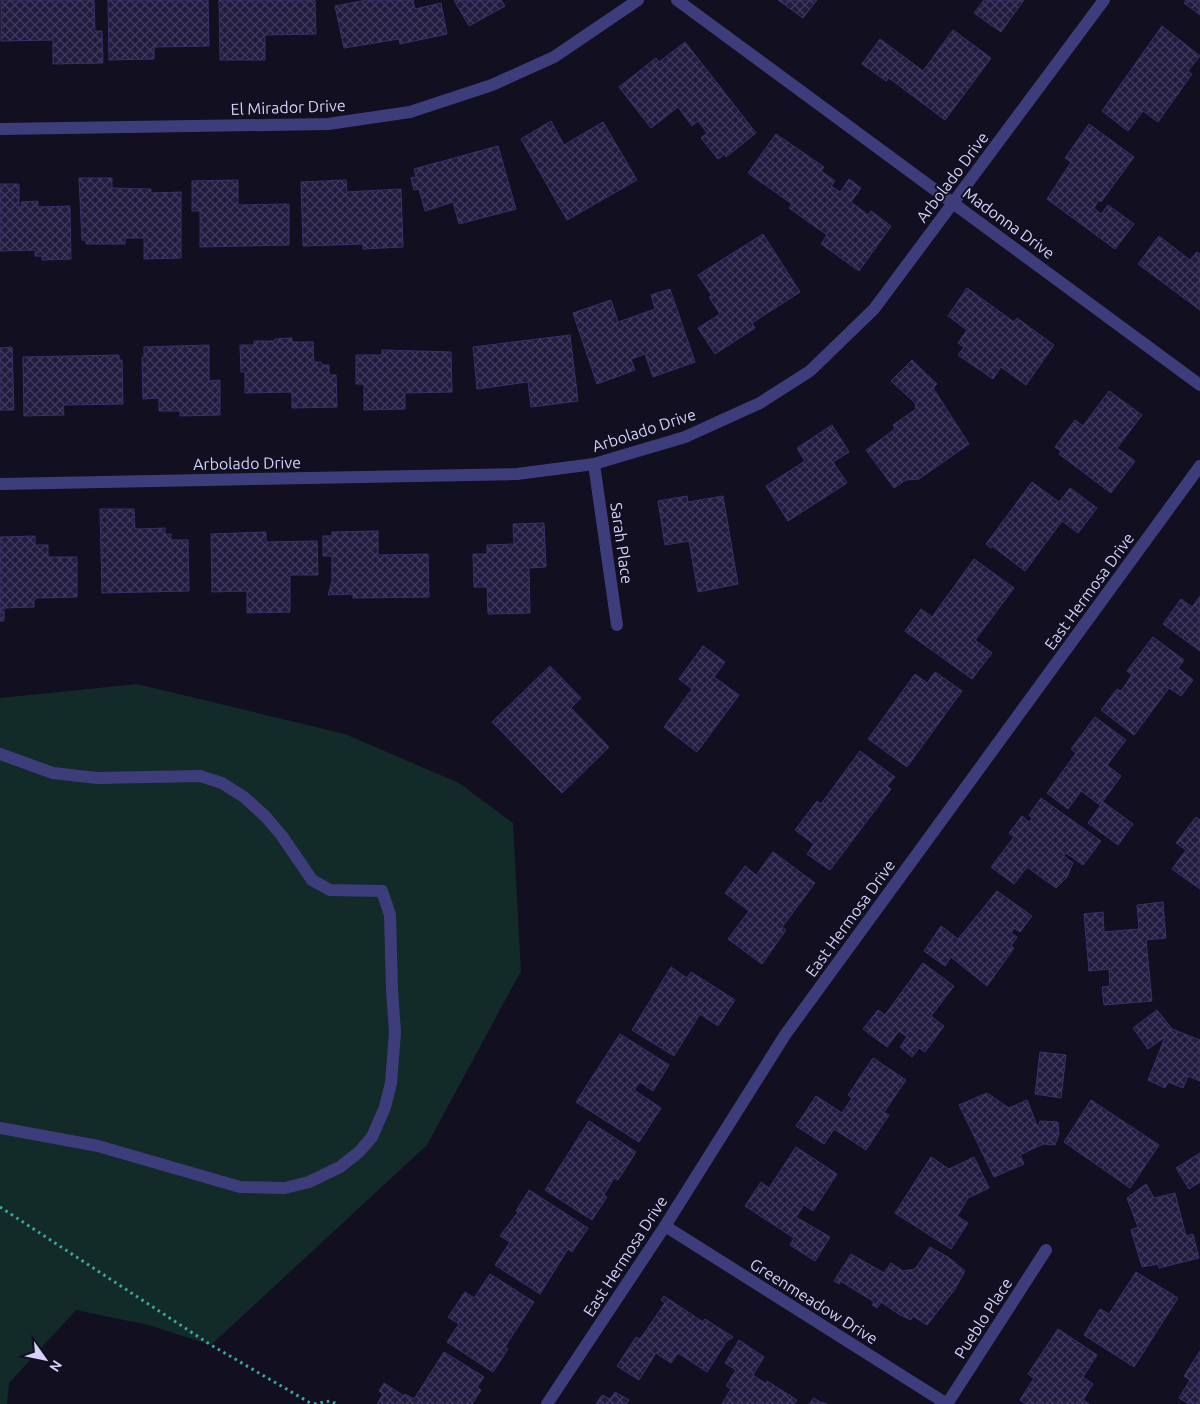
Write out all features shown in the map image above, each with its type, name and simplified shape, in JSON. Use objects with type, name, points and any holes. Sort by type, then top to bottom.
[{"type":"street","name":"El Mirador Drive","points":[[0,129],[328,124],[410,112],[492,85],[554,57],[638,0]]},
{"type":"street","name":"Madonna Drive","points":[[677,0],[1200,385]]},
{"type":"street","name":"Arbolado Drive","points":[[0,484],[517,474],[594,464],[685,437],[760,403],[810,371],[874,309],[1104,0]]},
{"type":"street","name":"Sarah Place","points":[[594,464],[617,625]]},
{"type":"street","name":"East Hermosa Drive","points":[[547,1404],[665,1226],[785,1035],[1200,466]]},
{"type":"street","points":[[0,754],[53,773],[97,778],[200,776],[214,781],[244,798],[266,817],[282,836],[312,880],[330,890],[382,891],[390,915],[395,1032],[391,1083],[385,1107],[372,1137],[359,1152],[340,1167],[309,1182],[286,1188],[240,1186],[98,1146],[0,1128]]},
{"type":"street","name":"Greenmeadow Drive","points":[[665,1226],[947,1404]]},
{"type":"street","name":"Pueblo Place","points":[[947,1404],[1046,1250]]},
{"type":"path","points":[[0,1207],[211,1345],[313,1404],[330,1401],[337,1404]]},
{"type":"green space","points":[[137,684],[345,734],[459,783],[513,823],[521,971],[427,1145],[211,1345],[148,1325],[76,1310],[9,1383],[7,1404],[0,1404],[0,698]]},
{"type":"building","points":[[1,0],[94,0],[95,31],[102,31],[103,63],[53,64],[53,40],[1,41]]},
{"type":"building","points":[[108,0],[208,0],[209,46],[154,47],[154,59],[109,60]]},
{"type":"building","points":[[219,0],[315,0],[316,34],[265,35],[265,60],[220,60]]},
{"type":"building","points":[[367,0],[413,0],[415,9],[441,3],[447,34],[400,44],[399,39],[344,48],[335,6]]},
{"type":"building","points":[[454,0],[501,0],[505,6],[469,26]]},
{"type":"building","points":[[778,0],[817,0],[803,18]]},
{"type":"building","points":[[984,0],[1024,0],[1001,32],[974,13]]},
{"type":"building","points":[[1186,0],[1200,0],[1200,15],[1184,3]]},
{"type":"building","points":[[1162,26],[1200,56],[1188,71],[1192,74],[1158,122],[1143,111],[1128,131],[1102,111]]},
{"type":"building","points":[[953,30],[991,58],[945,120],[889,78],[886,81],[862,64],[880,39],[923,71]]},
{"type":"building","points":[[685,42],[756,133],[726,157],[725,154],[718,159],[701,138],[707,133],[698,121],[692,126],[678,107],[651,128],[619,87],[656,58],[659,62]]},
{"type":"building","points":[[551,121],[564,145],[603,122],[637,180],[567,220],[521,139]]},
{"type":"building","points":[[1089,124],[1134,157],[1101,202],[1099,200],[1094,208],[1101,214],[1108,205],[1134,224],[1115,249],[1047,199],[1071,162],[1065,158]]},
{"type":"building","points":[[776,134],[824,167],[821,171],[835,181],[831,186],[840,192],[849,179],[861,188],[851,202],[868,215],[871,211],[891,226],[859,271],[821,244],[827,235],[789,208],[792,204],[748,173]]},
{"type":"building","points":[[498,146],[516,209],[459,224],[453,202],[425,211],[419,189],[414,190],[411,178],[416,177],[414,169]]},
{"type":"building","points":[[79,178],[112,178],[112,188],[151,189],[151,193],[181,192],[181,258],[144,259],[144,238],[125,238],[125,244],[86,244],[86,240],[82,240]]},
{"type":"building","points":[[238,180],[238,205],[289,204],[289,245],[200,247],[200,211],[192,211],[192,181]]},
{"type":"building","points":[[346,180],[347,192],[401,189],[403,247],[363,249],[363,244],[303,246],[301,182]]},
{"type":"building","points":[[0,184],[19,184],[19,207],[22,207],[21,202],[38,201],[38,207],[70,206],[71,259],[42,260],[42,256],[35,256],[35,250],[0,251]]},
{"type":"building","points":[[763,234],[800,292],[752,323],[755,328],[715,354],[698,328],[720,314],[709,297],[712,296],[698,275]]},
{"type":"building","points":[[1159,236],[1190,260],[1197,252],[1200,254],[1200,310],[1138,264]]},
{"type":"building","points":[[967,288],[1014,322],[1017,318],[1054,345],[1026,385],[1001,367],[993,379],[958,355],[964,347],[958,343],[967,330],[948,316]]},
{"type":"building","points":[[670,289],[695,362],[653,377],[645,354],[631,359],[635,370],[597,384],[573,313],[611,300],[618,322],[655,309],[651,295]]},
{"type":"building","points":[[570,335],[578,401],[531,407],[528,382],[477,389],[473,347]]},
{"type":"building","points":[[292,338],[292,342],[313,342],[314,362],[329,365],[329,375],[336,375],[337,407],[292,408],[292,392],[245,393],[245,372],[241,372],[240,345],[254,345],[254,341],[275,341],[275,339]]},
{"type":"building","points":[[209,345],[209,381],[220,380],[220,415],[180,416],[180,411],[159,411],[159,398],[143,399],[142,357],[144,357],[144,347]]},
{"type":"building","points":[[12,347],[14,410],[0,410],[0,348]]},
{"type":"building","points":[[382,350],[451,352],[452,392],[405,393],[405,409],[364,410],[364,384],[356,384],[356,355],[382,355]]},
{"type":"building","points":[[119,355],[119,360],[122,360],[123,404],[63,405],[64,415],[24,416],[23,357]]},
{"type":"building","points":[[912,360],[937,384],[933,388],[969,444],[919,479],[906,480],[894,488],[866,450],[895,429],[893,425],[916,409],[915,403],[891,381]]},
{"type":"building","points":[[1109,391],[1142,415],[1117,448],[1135,461],[1111,493],[1059,454],[1061,451],[1055,447],[1075,420],[1083,426]]},
{"type":"building","points":[[832,425],[849,452],[833,462],[847,483],[788,521],[766,486],[805,461],[797,448]]},
{"type":"building","points":[[1032,482],[1059,502],[1070,488],[1097,508],[1078,533],[1062,521],[1025,571],[992,546],[991,548],[986,544]]},
{"type":"building","points":[[687,496],[688,502],[723,496],[738,584],[698,592],[689,541],[665,545],[658,501]]},
{"type":"building","points":[[100,509],[134,509],[135,529],[165,528],[165,534],[171,534],[171,540],[188,540],[189,591],[102,593]]},
{"type":"building","points":[[544,523],[546,567],[529,568],[530,613],[488,614],[487,587],[474,587],[473,554],[487,554],[487,545],[514,544],[513,524]]},
{"type":"building","points":[[378,531],[378,555],[428,554],[429,597],[353,598],[353,594],[328,595],[332,581],[332,556],[323,556],[323,536],[332,536],[332,532]]},
{"type":"building","points":[[266,532],[266,542],[317,541],[318,575],[290,575],[290,612],[247,613],[247,591],[212,592],[211,534]]},
{"type":"building","points":[[35,536],[35,545],[48,545],[48,557],[77,557],[77,597],[36,598],[34,600],[34,607],[4,608],[4,621],[0,621],[0,537]]},
{"type":"building","points":[[974,559],[1014,588],[975,640],[992,653],[972,679],[905,631],[921,609],[932,617]]},
{"type":"building","points":[[1200,596],[1200,651],[1163,624],[1181,599],[1192,607]]},
{"type":"building","points":[[1153,637],[1184,660],[1178,668],[1193,680],[1181,696],[1169,688],[1134,735],[1101,710],[1117,689],[1121,691],[1132,675],[1127,671]]},
{"type":"building","points":[[703,646],[725,662],[714,677],[739,695],[697,752],[664,727],[692,689],[679,679]]},
{"type":"building","points":[[550,666],[581,698],[571,708],[609,747],[562,793],[492,722]]},
{"type":"building","points":[[935,672],[962,691],[907,767],[868,739],[915,674],[927,683]]},
{"type":"building","points":[[1095,717],[1126,740],[1107,765],[1121,776],[1100,805],[1081,791],[1068,809],[1047,793],[1076,753],[1071,749]]},
{"type":"building","points":[[860,751],[895,777],[887,786],[891,789],[830,870],[807,854],[814,844],[795,830],[817,801],[821,804]]},
{"type":"building","points":[[1041,798],[1101,841],[1083,865],[1066,853],[1064,856],[1073,863],[1067,877],[1056,888],[1027,867],[1014,884],[991,867],[1014,837],[1009,833],[1022,816],[1029,822],[1032,818],[1029,815]]},
{"type":"building","points":[[1103,802],[1133,824],[1118,845],[1088,823]]},
{"type":"building","points":[[1196,817],[1200,820],[1200,889],[1172,869],[1186,850],[1176,843]]},
{"type":"building","points":[[773,852],[815,883],[782,927],[786,930],[762,964],[728,939],[749,911],[725,893],[745,866],[756,875]]},
{"type":"building","points":[[997,891],[1032,916],[1020,932],[1014,928],[1011,933],[1017,937],[1011,946],[1014,948],[987,986],[951,957],[945,966],[924,951],[941,926],[958,939]]},
{"type":"building","points":[[1163,902],[1166,938],[1146,940],[1152,1001],[1104,1005],[1102,987],[1110,986],[1109,969],[1089,971],[1084,914],[1103,912],[1104,932],[1139,929],[1137,905]]},
{"type":"building","points":[[923,963],[954,986],[931,1016],[944,1026],[925,1052],[919,1048],[912,1057],[900,1047],[907,1037],[899,1031],[887,1047],[863,1029],[878,1010],[885,1015]]},
{"type":"building","points":[[671,967],[687,978],[691,972],[735,1000],[718,1026],[700,1014],[674,1056],[632,1030]]},
{"type":"building","points":[[1157,1010],[1172,1029],[1200,1040],[1200,1081],[1188,1076],[1183,1088],[1168,1082],[1165,1088],[1148,1080],[1165,1037],[1148,1049],[1133,1028]]},
{"type":"building","points":[[620,1034],[669,1065],[653,1091],[640,1082],[634,1090],[661,1108],[639,1142],[576,1102]]},
{"type":"building","points":[[1040,1052],[1066,1055],[1061,1098],[1035,1094]]},
{"type":"building","points":[[873,1058],[906,1080],[884,1112],[889,1115],[866,1150],[834,1129],[824,1144],[796,1126],[816,1096],[842,1113],[852,1098],[848,1095]]},
{"type":"building","points":[[987,1093],[1009,1108],[1027,1100],[1038,1128],[1040,1121],[1058,1122],[1059,1134],[1055,1145],[1043,1144],[1020,1155],[1024,1164],[994,1177],[959,1105]]},
{"type":"building","points":[[1091,1100],[1159,1145],[1130,1188],[1064,1142]]},
{"type":"building","points":[[589,1121],[636,1152],[618,1180],[614,1178],[604,1195],[607,1197],[592,1220],[545,1190]]},
{"type":"building","points":[[796,1147],[837,1174],[813,1211],[804,1205],[796,1217],[830,1237],[815,1261],[790,1245],[794,1238],[745,1206],[761,1182],[769,1188]]},
{"type":"building","points":[[1200,1153],[1200,1182],[1189,1189],[1176,1168]]},
{"type":"building","points":[[931,1157],[949,1169],[974,1157],[989,1188],[968,1198],[957,1216],[968,1223],[951,1249],[895,1213]]},
{"type":"building","points":[[1146,1184],[1154,1198],[1175,1193],[1186,1236],[1193,1234],[1199,1258],[1159,1268],[1158,1264],[1142,1267],[1131,1230],[1138,1227],[1127,1198]]},
{"type":"building","points":[[529,1190],[588,1228],[572,1252],[568,1249],[540,1294],[495,1265],[510,1242],[500,1236],[518,1212],[516,1211]]},
{"type":"building","points":[[930,1247],[948,1257],[965,1271],[955,1289],[927,1325],[913,1316],[911,1320],[900,1315],[881,1302],[877,1308],[872,1305],[874,1302],[863,1295],[840,1281],[839,1284],[834,1281],[851,1254],[884,1273],[891,1263],[903,1271],[915,1269]]},
{"type":"building","points":[[1136,1272],[1178,1298],[1134,1367],[1084,1335],[1100,1309],[1109,1314]]},
{"type":"building","points":[[490,1274],[534,1302],[505,1347],[508,1349],[493,1372],[447,1342],[459,1324],[448,1317],[465,1292],[474,1298]]},
{"type":"building","points":[[664,1296],[703,1322],[705,1319],[733,1337],[726,1342],[707,1372],[678,1353],[671,1363],[656,1353],[639,1380],[617,1366],[636,1337],[640,1339],[665,1303],[661,1300]]},
{"type":"building","points":[[1058,1329],[1097,1355],[1083,1377],[1093,1384],[1083,1400],[1089,1404],[1026,1404],[1020,1400],[1034,1378],[1028,1374]]},
{"type":"building","points":[[739,1340],[764,1357],[753,1375],[766,1384],[767,1381],[797,1400],[794,1404],[722,1404],[731,1389],[726,1386],[736,1370],[725,1363]]},
{"type":"building","points":[[1200,1351],[1200,1404],[1189,1404],[1179,1398],[1190,1380],[1184,1376]]},
{"type":"building","points":[[444,1352],[484,1377],[477,1387],[481,1390],[472,1404],[377,1404],[383,1394],[379,1391],[384,1383],[404,1396],[405,1394],[414,1399]]},
{"type":"building","points":[[615,1392],[629,1400],[626,1404],[596,1404],[602,1395],[610,1399]]},
{"type":"building","points":[[814,1398],[820,1402],[827,1404],[809,1404]]}]
